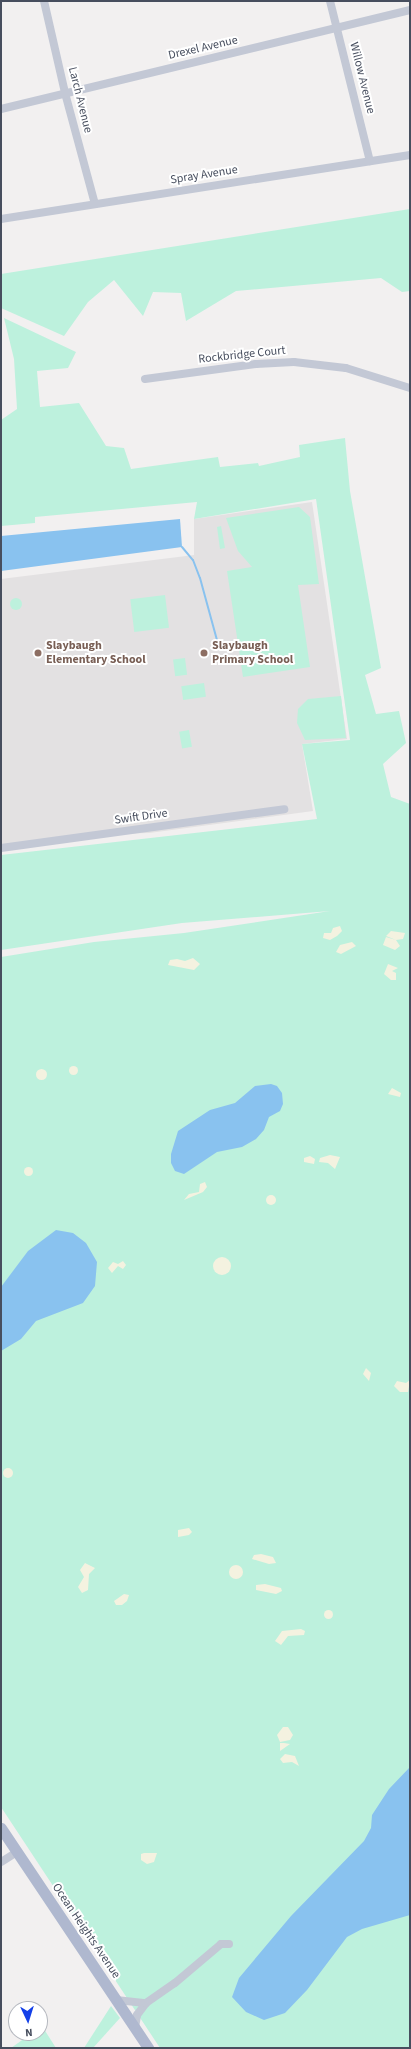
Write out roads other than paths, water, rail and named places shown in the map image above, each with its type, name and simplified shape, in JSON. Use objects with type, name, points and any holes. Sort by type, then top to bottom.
[{"type":"main road","name":"Ocean Heights Avenue","points":[[1,1828],[148,2048]]},
{"type":"street","name":"Larch Avenue","points":[[44,1],[65,93],[95,204]]},
{"type":"street","name":"Willow Avenue","points":[[330,1],[370,161]]},
{"type":"street","name":"Drexel Avenue","points":[[1,109],[410,10]]},
{"type":"street","name":"Spray Avenue","points":[[1,218],[410,154]]},
{"type":"street","name":"Rockbridge Court","points":[[145,379],[256,364],[294,362],[346,368],[410,388]]},
{"type":"street","name":"Swift Drive","points":[[1,848],[284,810]]},
{"type":"street","points":[[1,1862],[17,1852]]},
{"type":"street","points":[[135,2028],[136,2015],[146,2003],[175,1983],[221,1944],[229,1944]]},
{"type":"street","points":[[116,2000],[146,2003]]},
{"type":"water","points":[[180,519],[182,547],[1,571],[1,536]]},
{"type":"water","points":[[271,1084],[277,1086],[282,1093],[283,1104],[280,1111],[269,1117],[264,1130],[256,1139],[242,1147],[217,1152],[184,1174],[175,1171],[171,1163],[171,1154],[178,1131],[210,1110],[235,1103],[255,1086]]},
{"type":"water","points":[[56,1230],[73,1233],[86,1243],[97,1262],[95,1286],[83,1303],[36,1321],[21,1339],[1,1351],[1,1287],[28,1251]]},
{"type":"water","points":[[410,1767],[410,1915],[362,1929],[347,1937],[307,1990],[285,2013],[264,2020],[246,2012],[232,1997],[239,1978],[291,1916],[364,1841],[371,1828],[372,1815],[389,1789]]},
{"type":"waterway","points":[[182,547],[193,560],[200,578],[217,640]]},
{"type":"place","name":"Slaybaugh Elementary School","points":[[38,653]]},
{"type":"place","name":"Slaybaugh Primary School","points":[[204,653]]}]
